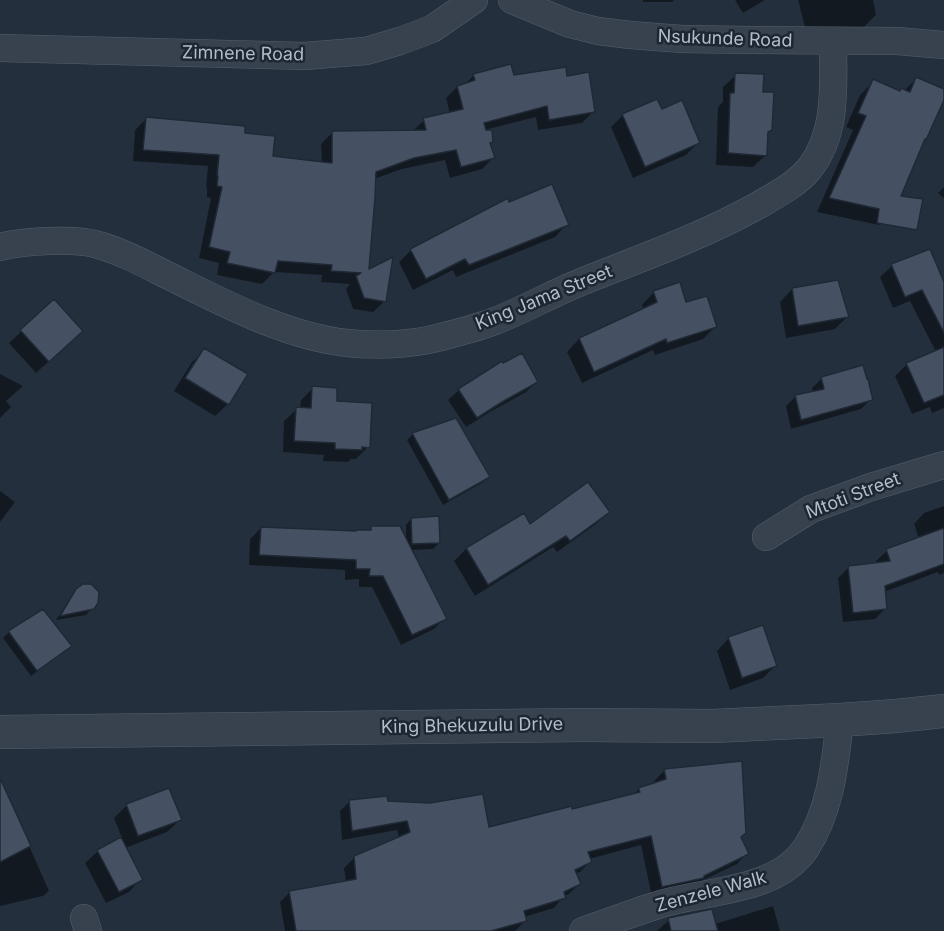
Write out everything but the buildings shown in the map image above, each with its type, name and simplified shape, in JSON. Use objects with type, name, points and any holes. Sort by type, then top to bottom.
[{"type":"street","name":"Zimnene Road","points":[[0,48],[305,56],[366,51],[432,28],[474,0]]},
{"type":"street","name":"Nsukunde Road","points":[[512,0],[570,24],[598,31],[630,35],[682,39],[897,41],[944,45]]},
{"type":"street","name":"King Jama Street","points":[[0,247],[10,244],[54,241],[93,243],[126,255],[224,303],[304,334],[347,343],[389,345],[434,339],[494,322],[584,281],[738,217],[786,189],[809,168],[821,149],[830,123],[834,95],[833,42]]},
{"type":"street","name":"Mtoti Street","points":[[766,537],[811,509],[850,494],[944,465]]},
{"type":"street","name":"King Bhekuzulu Drive","points":[[0,732],[582,725],[713,726],[840,720],[944,711]]},
{"type":"street","name":"Zenzele Walk","points":[[583,931],[662,904],[768,879],[793,863],[806,849],[824,808],[830,788],[840,720]]}]
